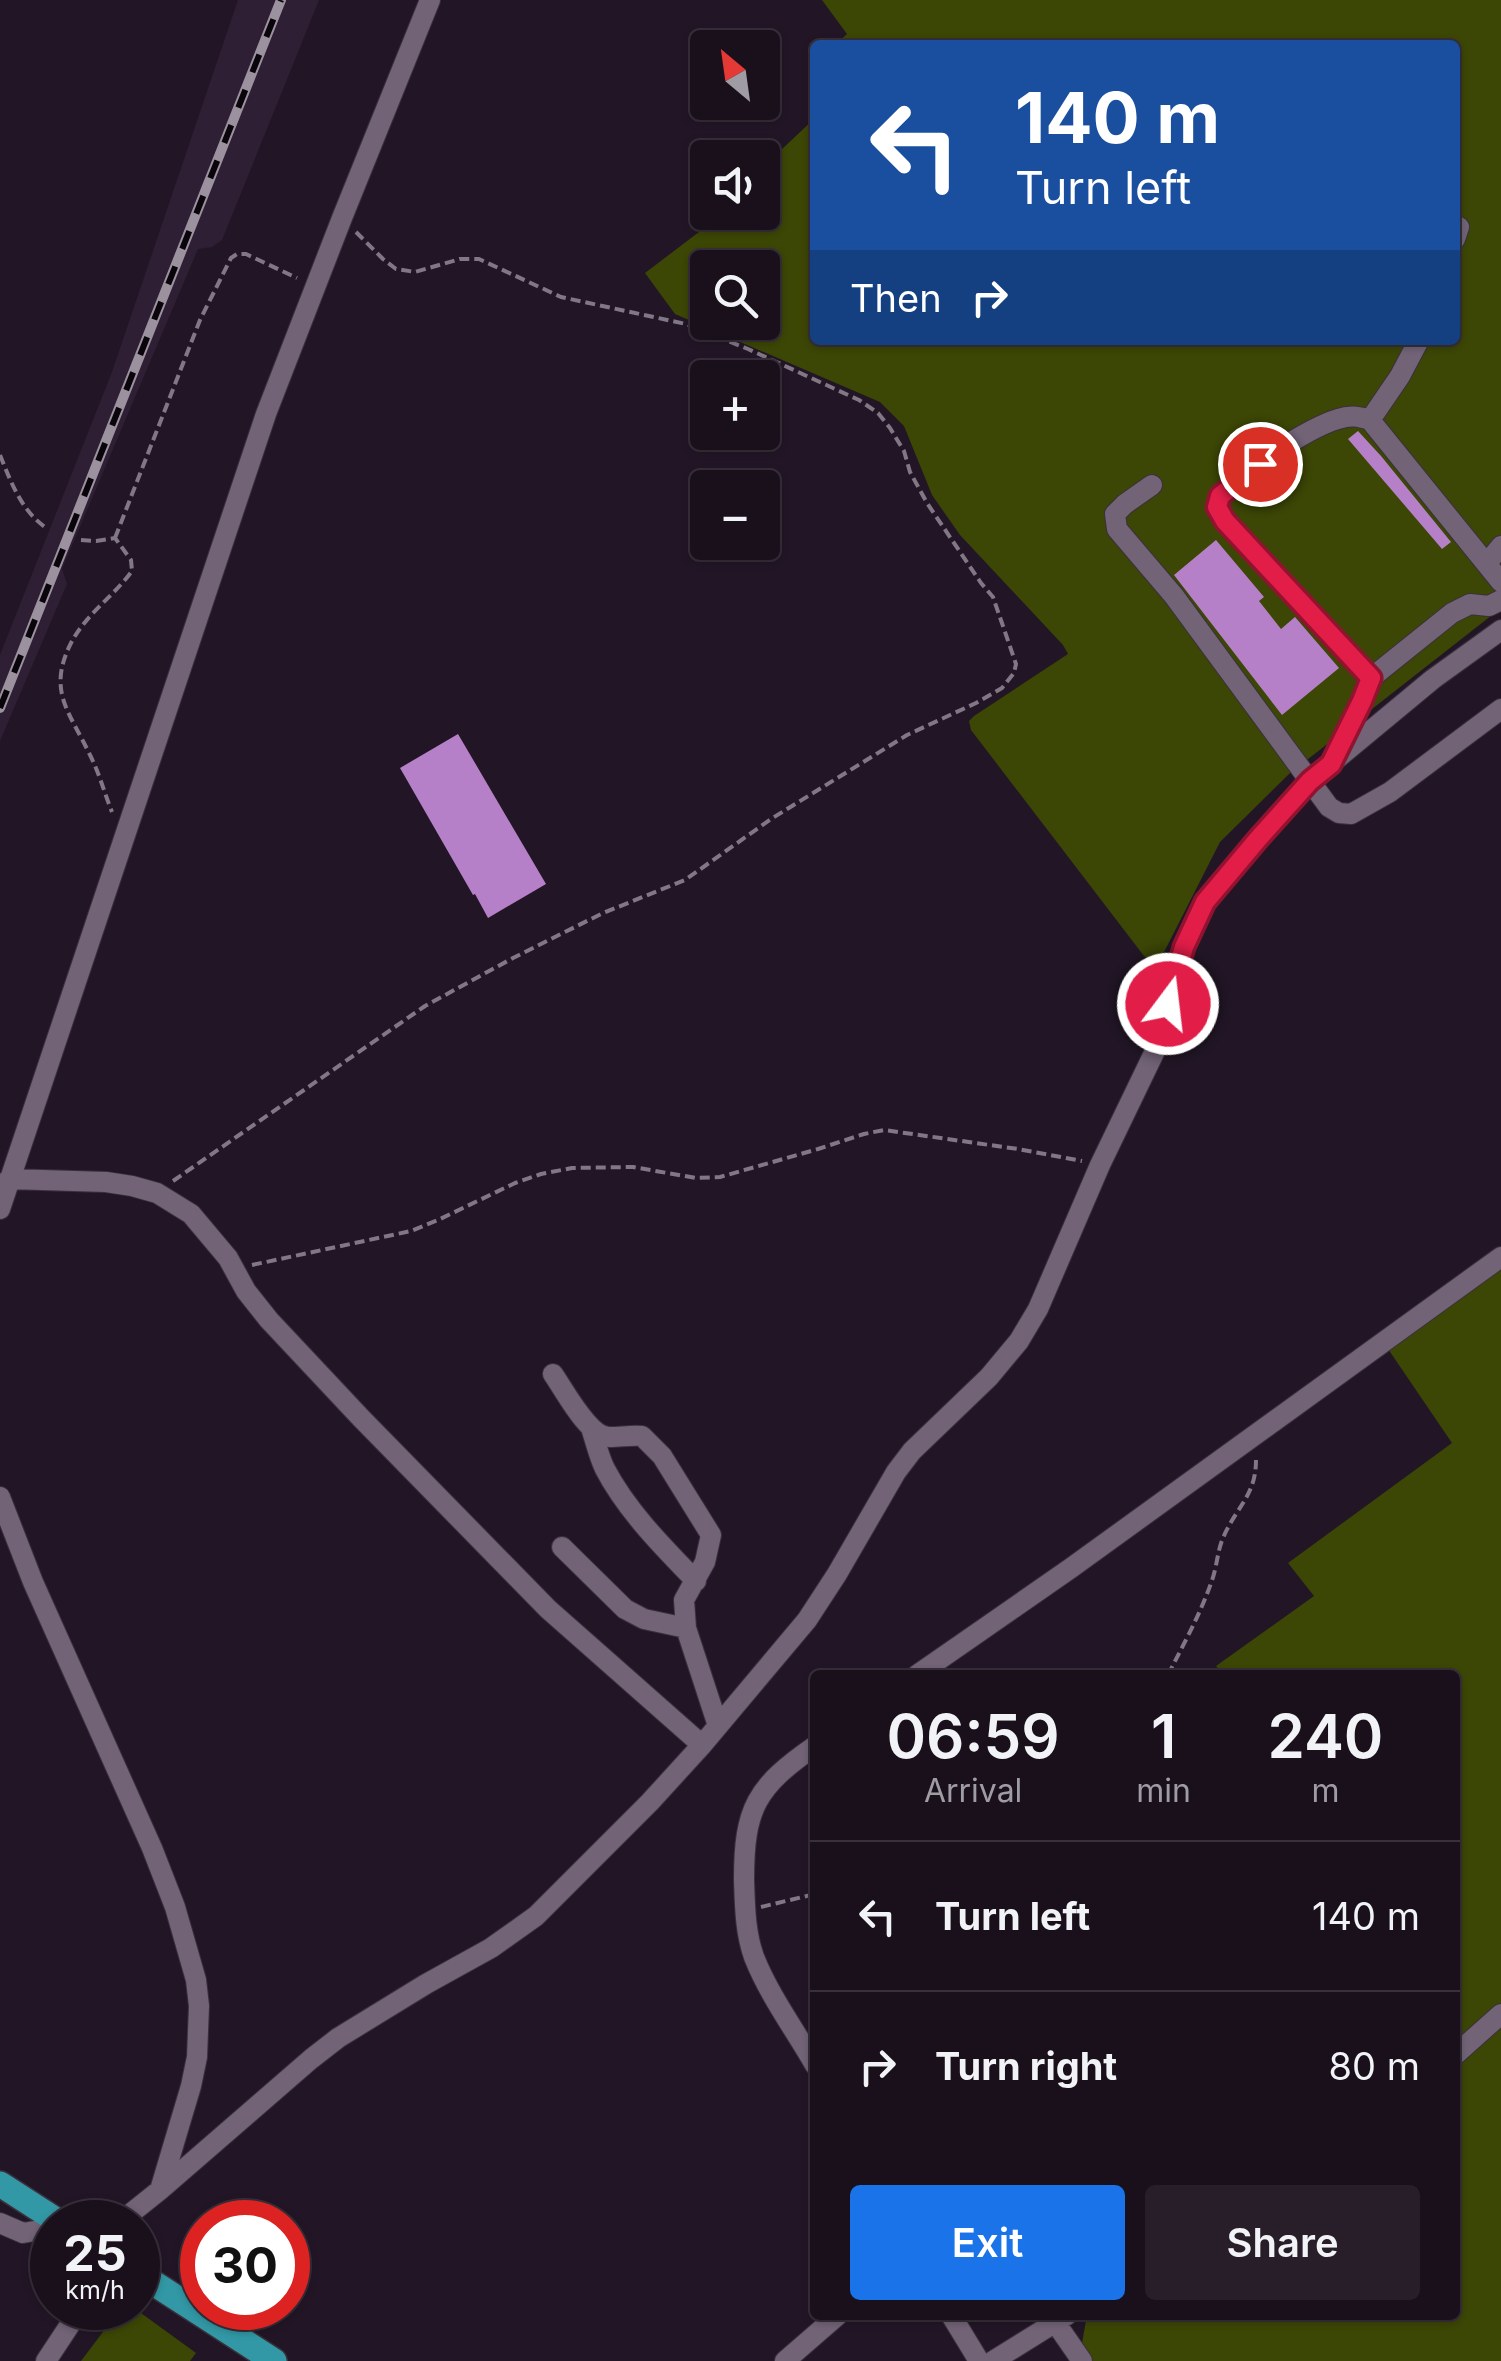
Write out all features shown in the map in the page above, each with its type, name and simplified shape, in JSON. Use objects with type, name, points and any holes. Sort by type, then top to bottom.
[{"type":"main road","points":[[0,2184],[30,2203]]},
{"type":"main road","points":[[160,2287],[274,2361]]},
{"type":"street","points":[[0,1209],[266,414],[430,0]]},
{"type":"street","points":[[1370,420],[1416,345]]},
{"type":"street","points":[[1371,678],[1225,521],[1217,507],[1220,496],[1294,439],[1337,419],[1356,415],[1370,420],[1501,582]]},
{"type":"street","points":[[1152,485],[1115,514],[1117,530],[1174,596],[1329,808],[1352,814],[1390,792],[1501,709]]},
{"type":"street","points":[[1486,563],[1501,546]]},
{"type":"street","points":[[1331,764],[1371,678],[1452,613],[1470,604],[1490,606],[1501,600]]},
{"type":"street","points":[[148,2200],[338,2038],[490,1948],[536,1916],[702,1745],[807,1620],[912,1451],[989,1378],[1019,1341],[1038,1309],[1100,1165],[1154,1054],[1184,947],[1205,902],[1310,781],[1433,679],[1501,630]]},
{"type":"street","points":[[9,1179],[106,1182],[157,1193],[190,1214],[213,1238],[246,1291],[310,1364],[548,1609],[702,1745]]},
{"type":"street","points":[[924,1670],[1501,1258]]},
{"type":"street","points":[[553,1374],[592,1430],[604,1467],[624,1497],[660,1544],[696,1581]]},
{"type":"street","points":[[592,1430],[607,1438],[642,1436],[662,1456],[711,1535],[705,1562],[684,1600],[686,1628],[718,1726]]},
{"type":"street","points":[[0,1497],[33,1582],[152,1848],[191,1956],[199,2006],[197,2057],[160,2190]]},
{"type":"street","points":[[562,1547],[624,1609],[644,1619],[686,1628]]},
{"type":"street","points":[[810,1749],[766,1786],[748,1824],[744,1848],[750,1946],[810,2056]]},
{"type":"street","points":[[1460,2051],[1501,2014]]},
{"type":"street","points":[[0,2223],[30,2232]]},
{"type":"street","points":[[785,2361],[832,2320]]},
{"type":"street","points":[[958,2320],[979,2361]]},
{"type":"street","points":[[994,2361],[1059,2320]]},
{"type":"street","points":[[1062,2320],[1082,2361]]},
{"type":"street","points":[[46,2361],[66,2330]]},
{"type":"path","points":[[157,1193],[425,1006],[603,913],[685,880],[771,819],[907,735],[1002,688],[1016,664],[994,596],[927,503],[910,472],[904,451],[878,412],[748,348],[686,324],[561,297],[480,259],[460,259],[414,272],[396,269],[342,218]]},
{"type":"path","points":[[115,538],[200,320],[231,258],[246,254],[315,286]]},
{"type":"path","points":[[0,455],[32,518],[44,526]]},
{"type":"path","points":[[80,540],[115,538]]},
{"type":"path","points":[[115,538],[131,560],[132,571],[91,615],[72,643],[60,675],[60,695],[91,756],[117,825],[125,834]]},
{"type":"path","points":[[233,1268],[410,1231],[541,1174],[572,1168],[633,1166],[696,1178],[720,1177],[884,1130],[1100,1165]]},
{"type":"path","points":[[1171,1670],[1213,1579],[1221,1542],[1256,1480],[1256,1435]]},
{"type":"path","points":[[745,1910],[810,1895]]},
{"type":"shaded area","points":[[238,0],[319,0],[222,240],[212,247],[198,249],[62,569],[67,584],[0,741],[0,655],[112,372]]},
{"type":"green space","points":[[822,0],[1501,0],[1501,608],[1289,774],[1220,842],[1160,960],[1152,961],[1144,956],[971,730],[969,721],[974,716],[1068,654],[1063,645],[960,535],[932,495],[904,426],[880,402],[736,340],[780,340],[780,250],[690,250],[690,320],[675,314],[645,273],[702,230],[780,230],[780,151],[810,123],[810,345],[1460,345],[1460,40],[840,40],[847,34]]},
{"type":"green space","points":[[1501,1262],[1501,2361],[1093,2361],[1082,2343],[1086,2320],[1460,2320],[1460,1670],[1219,1670],[1216,1666],[1314,1596],[1288,1563],[1452,1443],[1386,1346]]},
{"type":"green space","points":[[160,2327],[196,2353],[190,2361],[81,2361],[104,2330],[160,2330]]},
{"type":"building","points":[[1358,431],[1451,542],[1442,549],[1348,439]]},
{"type":"building","points":[[1216,540],[1264,597],[1259,601],[1281,629],[1295,617],[1339,668],[1282,715],[1174,575]]},
{"type":"building","points":[[458,734],[546,884],[488,918],[400,768]]},
{"type":"railway","points":[[0,708],[281,0]]},
{"type":"route","points":[[1168,1004],[1184,947],[1205,902],[1310,781],[1331,764],[1371,678],[1225,521],[1217,507],[1220,496],[1260,464]]}]
